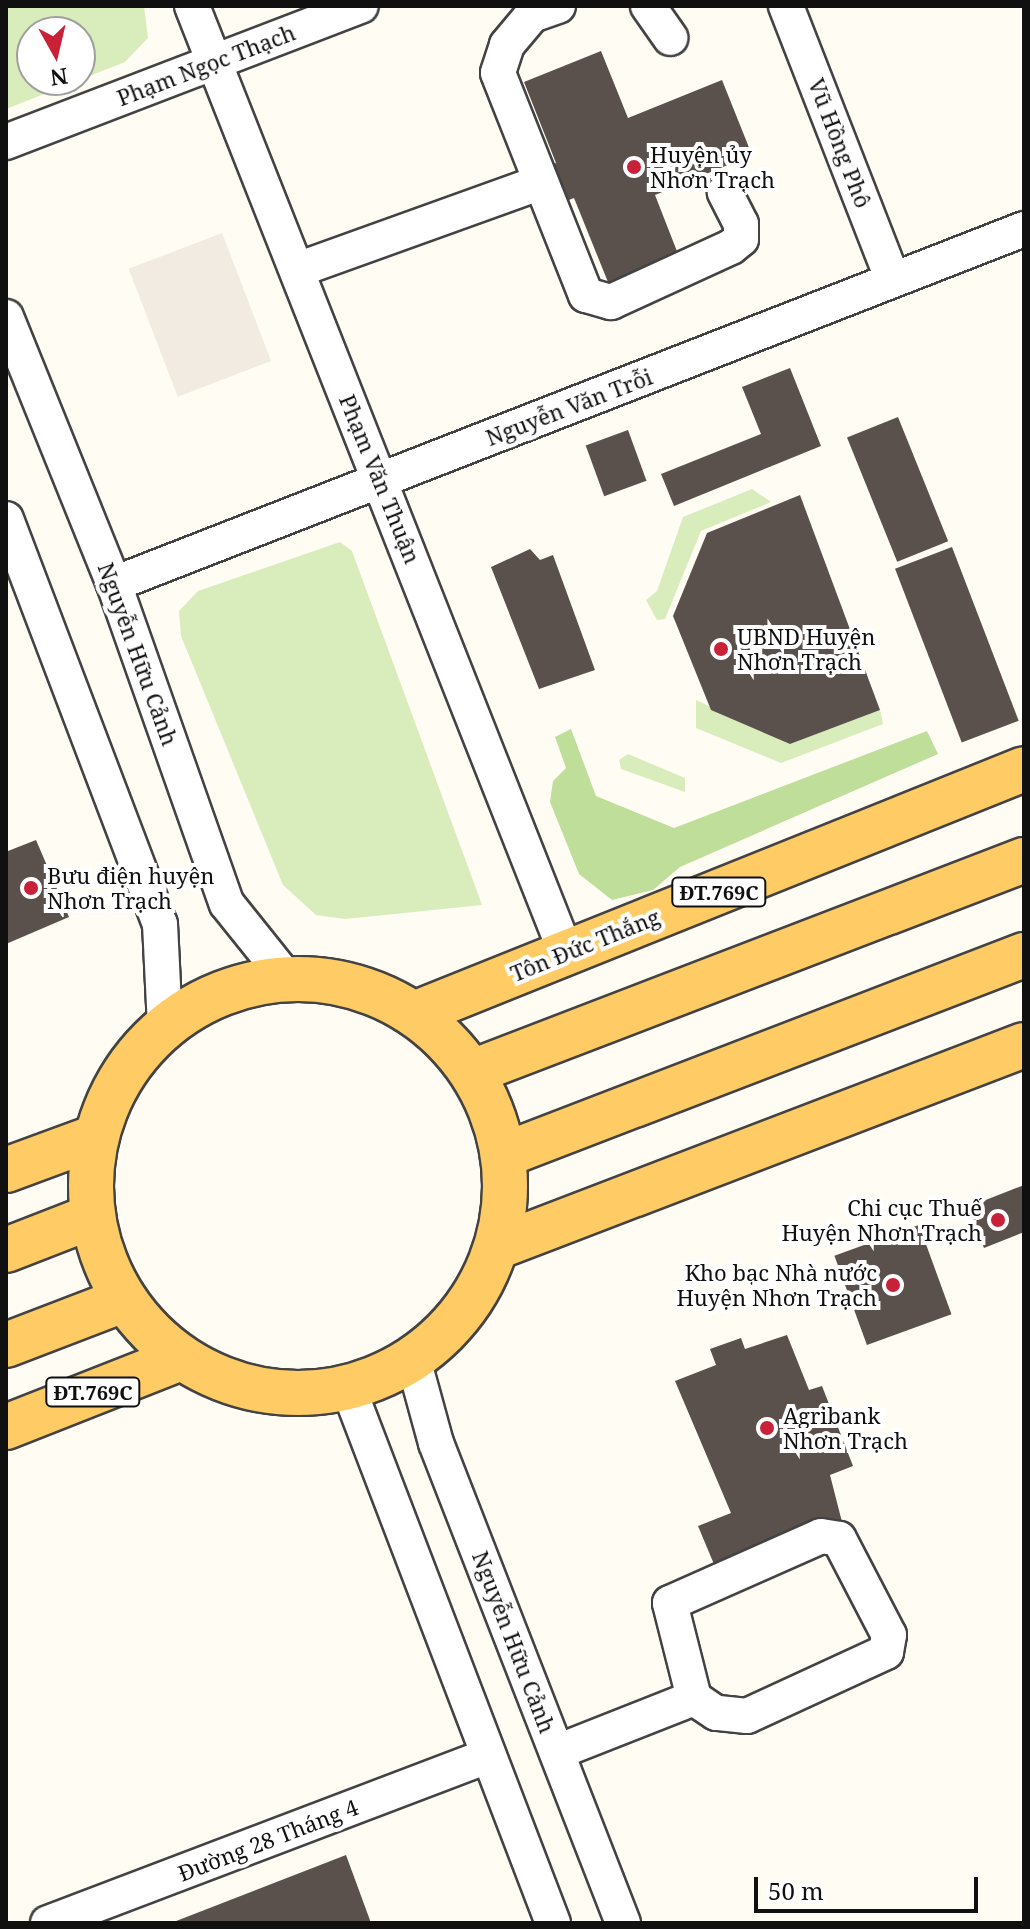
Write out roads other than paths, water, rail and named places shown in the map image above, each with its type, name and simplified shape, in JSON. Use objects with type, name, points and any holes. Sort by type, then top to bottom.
[{"type":"main road","name":"Tôn Đức Thắng","points":[[414,1014],[1024,769]]},
{"type":"main road","points":[[472,1072],[1024,860]]},
{"type":"main road","points":[[504,1155],[1024,955]]},
{"type":"main road","points":[[287,979],[353,986],[414,1014],[472,1072],[504,1155],[497,1247],[465,1310],[413,1359],[348,1387],[261,1390],[181,1358],[123,1300],[91,1217],[95,1137],[121,1076],[165,1026],[222,993],[287,979]]},
{"type":"main road","points":[[497,1247],[1024,1045]]},
{"type":"main road","points":[[6,1170],[95,1137]]},
{"type":"main road","points":[[6,1250],[91,1217]]},
{"type":"main road","points":[[6,1345],[123,1300]]},
{"type":"main road","name":"ĐT.769C","points":[[6,1427],[181,1358]]},
{"type":"street","name":"Phạm Văn Thuận","points":[[192,6],[566,953]]},
{"type":"street","name":"Phạm Ngọc Thạch","points":[[6,142],[361,6]]},
{"type":"street","points":[[558,6],[532,15],[507,45],[498,73],[539,183],[586,295],[602,303],[741,239],[725,192]]},
{"type":"street","points":[[648,6],[670,38]]},
{"type":"street","name":"Vũ Hồng Phô","points":[[786,6],[893,280]]},
{"type":"street","points":[[297,270],[539,183]]},
{"type":"street","name":"Nguyễn Văn Trỗi","points":[[114,584],[1024,229]]},
{"type":"street","name":"Nguyễn Hữu Cảnh","points":[[6,317],[114,584],[227,904],[287,979]]},
{"type":"street","points":[[6,519],[160,924],[165,1026]]},
{"type":"street","name":"Nguyễn Hữu Cảnh","points":[[413,1359],[436,1443],[623,1923]]},
{"type":"street","points":[[348,1387],[553,1923]]},
{"type":"street","points":[[839,1539],[889,1635],[886,1652],[747,1716],[725,1716],[694,1698],[670,1603],[799,1542],[839,1539]]},
{"type":"street","points":[[557,1752],[694,1698]]},
{"type":"street","name":"Đường 28 Tháng 4","points":[[48,1923],[488,1756]]},
{"type":"place","name":"Huyện ủy Nhơn Trạch","points":[[634,167]]},
{"type":"place","name":"UBND Huyện Nhơn Trạch","points":[[721,649]]},
{"type":"place","name":"Bưu điện huyện Nhơn Trạch","points":[[31,888]]},
{"type":"place","name":"Chi cục Thuế Huyện Nhơn Trạch","points":[[998,1220]]},
{"type":"place","name":"Kho bạc Nhà nước Huyện Nhơn Trạch","points":[[893,1285]]},
{"type":"place","name":"Agribank Nhơn Trạch","points":[[767,1428]]}]
